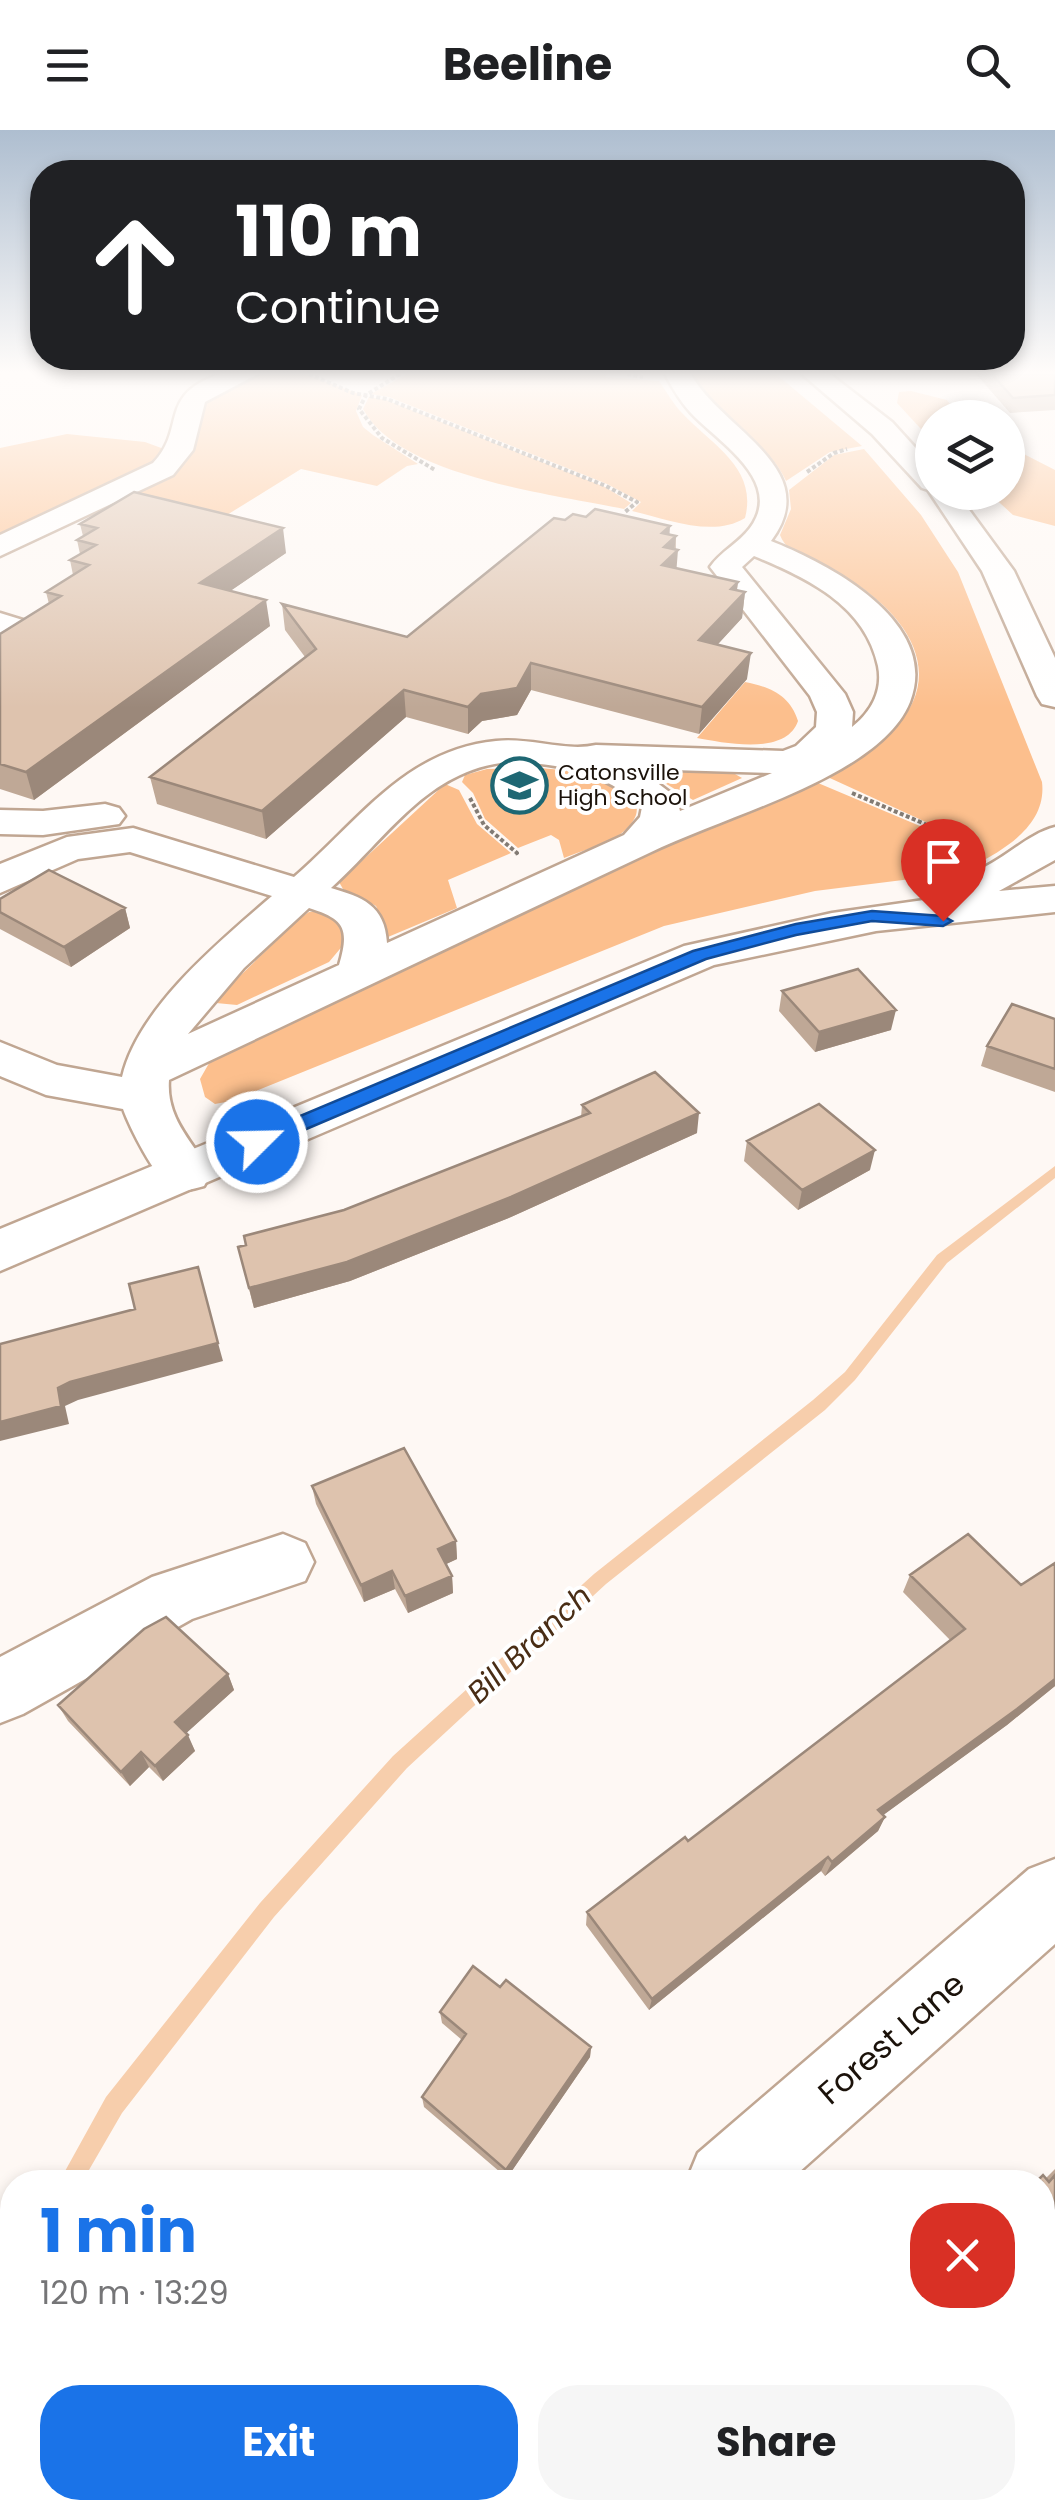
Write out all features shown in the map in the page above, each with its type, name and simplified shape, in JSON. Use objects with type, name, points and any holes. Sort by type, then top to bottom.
[{"type":"main road","points":[[0,547],[129,486]]},
{"type":"main road","points":[[186,1173],[150,1122],[145,1085],[166,1032],[192,999],[304,891],[416,787],[443,768],[457,760],[489,754],[788,762],[810,754],[834,730],[835,712],[827,694],[726,566],[753,546],[768,522],[770,486]]},
{"type":"main road","points":[[954,510],[998,571],[1055,696]]},
{"type":"main road","points":[[0,1101],[19,1065],[80,1087],[145,1085],[360,971],[843,753],[876,727],[893,703],[898,680],[894,652],[881,625],[860,603],[818,574],[753,546]]},
{"type":"main road","points":[[0,624],[14,628],[0,637]]},
{"type":"main road","points":[[827,694],[859,699],[898,680]]},
{"type":"main road","points":[[568,755],[627,777],[651,792],[662,805],[659,820],[638,843]]},
{"type":"main road","points":[[0,822],[43,823],[105,816]]},
{"type":"main road","points":[[0,881],[76,847],[109,838],[133,840],[350,907],[366,925],[368,942],[360,971]]},
{"type":"main road","points":[[872,916],[987,882],[1032,860],[1055,839]]},
{"type":"main road","points":[[0,1251],[699,955],[796,930],[872,916],[1055,899]]},
{"type":"main road","points":[[872,916],[979,924],[1055,939]]},
{"type":"main road","points":[[0,1692],[174,1597],[284,1562]]},
{"type":"main road","name":"Forest Lane","points":[[741,2170],[1055,1895]]},
{"type":"path","points":[[605,486],[637,502],[625,512]]},
{"type":"path","points":[[772,498],[789,486]]},
{"type":"path","points":[[443,768],[469,795],[474,812],[484,825],[517,853],[501,860]]},
{"type":"path","points":[[804,773],[926,824],[959,847],[946,854],[987,882]]},
{"type":"shaded area","points":[[0,486],[116,486],[0,547]]},
{"type":"shaded area","points":[[141,486],[274,486],[214,523],[115,499]]},
{"type":"shaded area","points":[[506,486],[601,486],[631,503],[624,509]]},
{"type":"shaded area","points":[[610,486],[745,486],[747,500],[745,518],[732,524],[704,527],[632,511],[641,502]]},
{"type":"shaded area","points":[[795,486],[896,486],[921,515],[958,572],[1042,782],[1042,797],[1031,822],[1000,851],[975,865],[955,854],[966,848],[928,823],[821,774],[859,755],[893,730],[909,709],[918,687],[919,666],[903,627],[888,610],[850,580],[811,562],[785,544],[780,535],[791,509],[789,490]]},
{"type":"shaded area","points":[[1025,486],[1055,486],[1055,526],[1008,510],[1025,510]]},
{"type":"shaded area","points":[[745,682],[771,690],[790,705],[798,721],[791,732],[781,739],[754,744],[697,738]]},
{"type":"shaded area","points":[[541,768],[616,784],[636,802],[635,818],[615,838],[564,858],[559,840],[551,835],[518,848],[485,819],[473,793],[462,782],[465,775],[487,769]]},
{"type":"shaded area","points":[[651,768],[735,774],[742,778],[693,800],[648,773]]},
{"type":"shaded area","points":[[803,782],[818,783],[920,826],[952,847],[939,852],[959,869],[935,876],[815,891],[664,926],[231,1101],[215,1104],[205,1097],[200,1079],[212,1058]]},
{"type":"shaded area","points":[[445,784],[459,790],[477,824],[511,853],[448,880],[457,908],[388,937],[376,906],[343,889],[339,882]]},
{"type":"shaded area","points":[[328,910],[350,937],[329,962],[237,1005],[216,1003],[300,918],[309,912]]},
{"type":"building","points":[[134,492],[283,528],[200,583],[266,600],[26,772],[0,764],[0,634],[61,596],[46,592],[89,565],[70,560],[96,545],[77,540],[97,528],[80,524]]},
{"type":"building","points":[[595,509],[670,526],[662,533],[676,536],[664,547],[678,550],[662,565],[738,582],[731,589],[745,592],[699,640],[751,653],[702,707],[531,663],[517,688],[481,694],[468,707],[404,690],[262,811],[150,777],[316,649],[282,604],[407,637],[554,518],[565,520],[573,514],[586,517]]},
{"type":"building","points":[[49,870],[125,908],[64,947],[0,912],[0,899]]},
{"type":"building","points":[[858,969],[896,1010],[819,1032],[782,991]]},
{"type":"building","points":[[1012,1004],[1055,1019],[1055,1069],[987,1046]]},
{"type":"building","points":[[655,1072],[699,1113],[511,1197],[347,1262],[249,1288],[238,1247],[246,1245],[244,1236],[344,1210],[590,1113],[582,1105]]},
{"type":"building","points":[[819,1104],[875,1150],[802,1190],[747,1141]]},
{"type":"building","points":[[198,1267],[218,1343],[70,1382],[58,1388],[61,1406],[0,1422],[0,1344],[135,1309],[129,1284]]},
{"type":"building","points":[[404,1448],[456,1541],[438,1549],[452,1576],[405,1596],[392,1571],[361,1585],[312,1486]]},
{"type":"building","points":[[968,1534],[1021,1585],[1055,1563],[1055,1679],[878,1810],[885,1817],[832,1862],[828,1857],[652,1999],[587,1912],[685,1837],[688,1841],[965,1629],[910,1575]]},
{"type":"building","points":[[166,1617],[228,1674],[175,1722],[188,1735],[155,1766],[141,1752],[121,1772],[58,1705],[144,1629]]},
{"type":"building","points":[[473,1966],[500,1987],[506,1980],[591,2047],[506,2170],[422,2097],[466,2034],[440,2012]]},
{"type":"waterway","name":"Bill Branch","points":[[77,2170],[114,2105],[267,1910],[400,1762],[600,1579],[819,1405],[850,1376],[942,1259],[1055,1171]]},
{"type":"place","name":"Catonsville High School","points":[[519,785]]},
{"type":"route","points":[[257,1142],[699,955],[796,930],[872,916],[943,921]]}]
